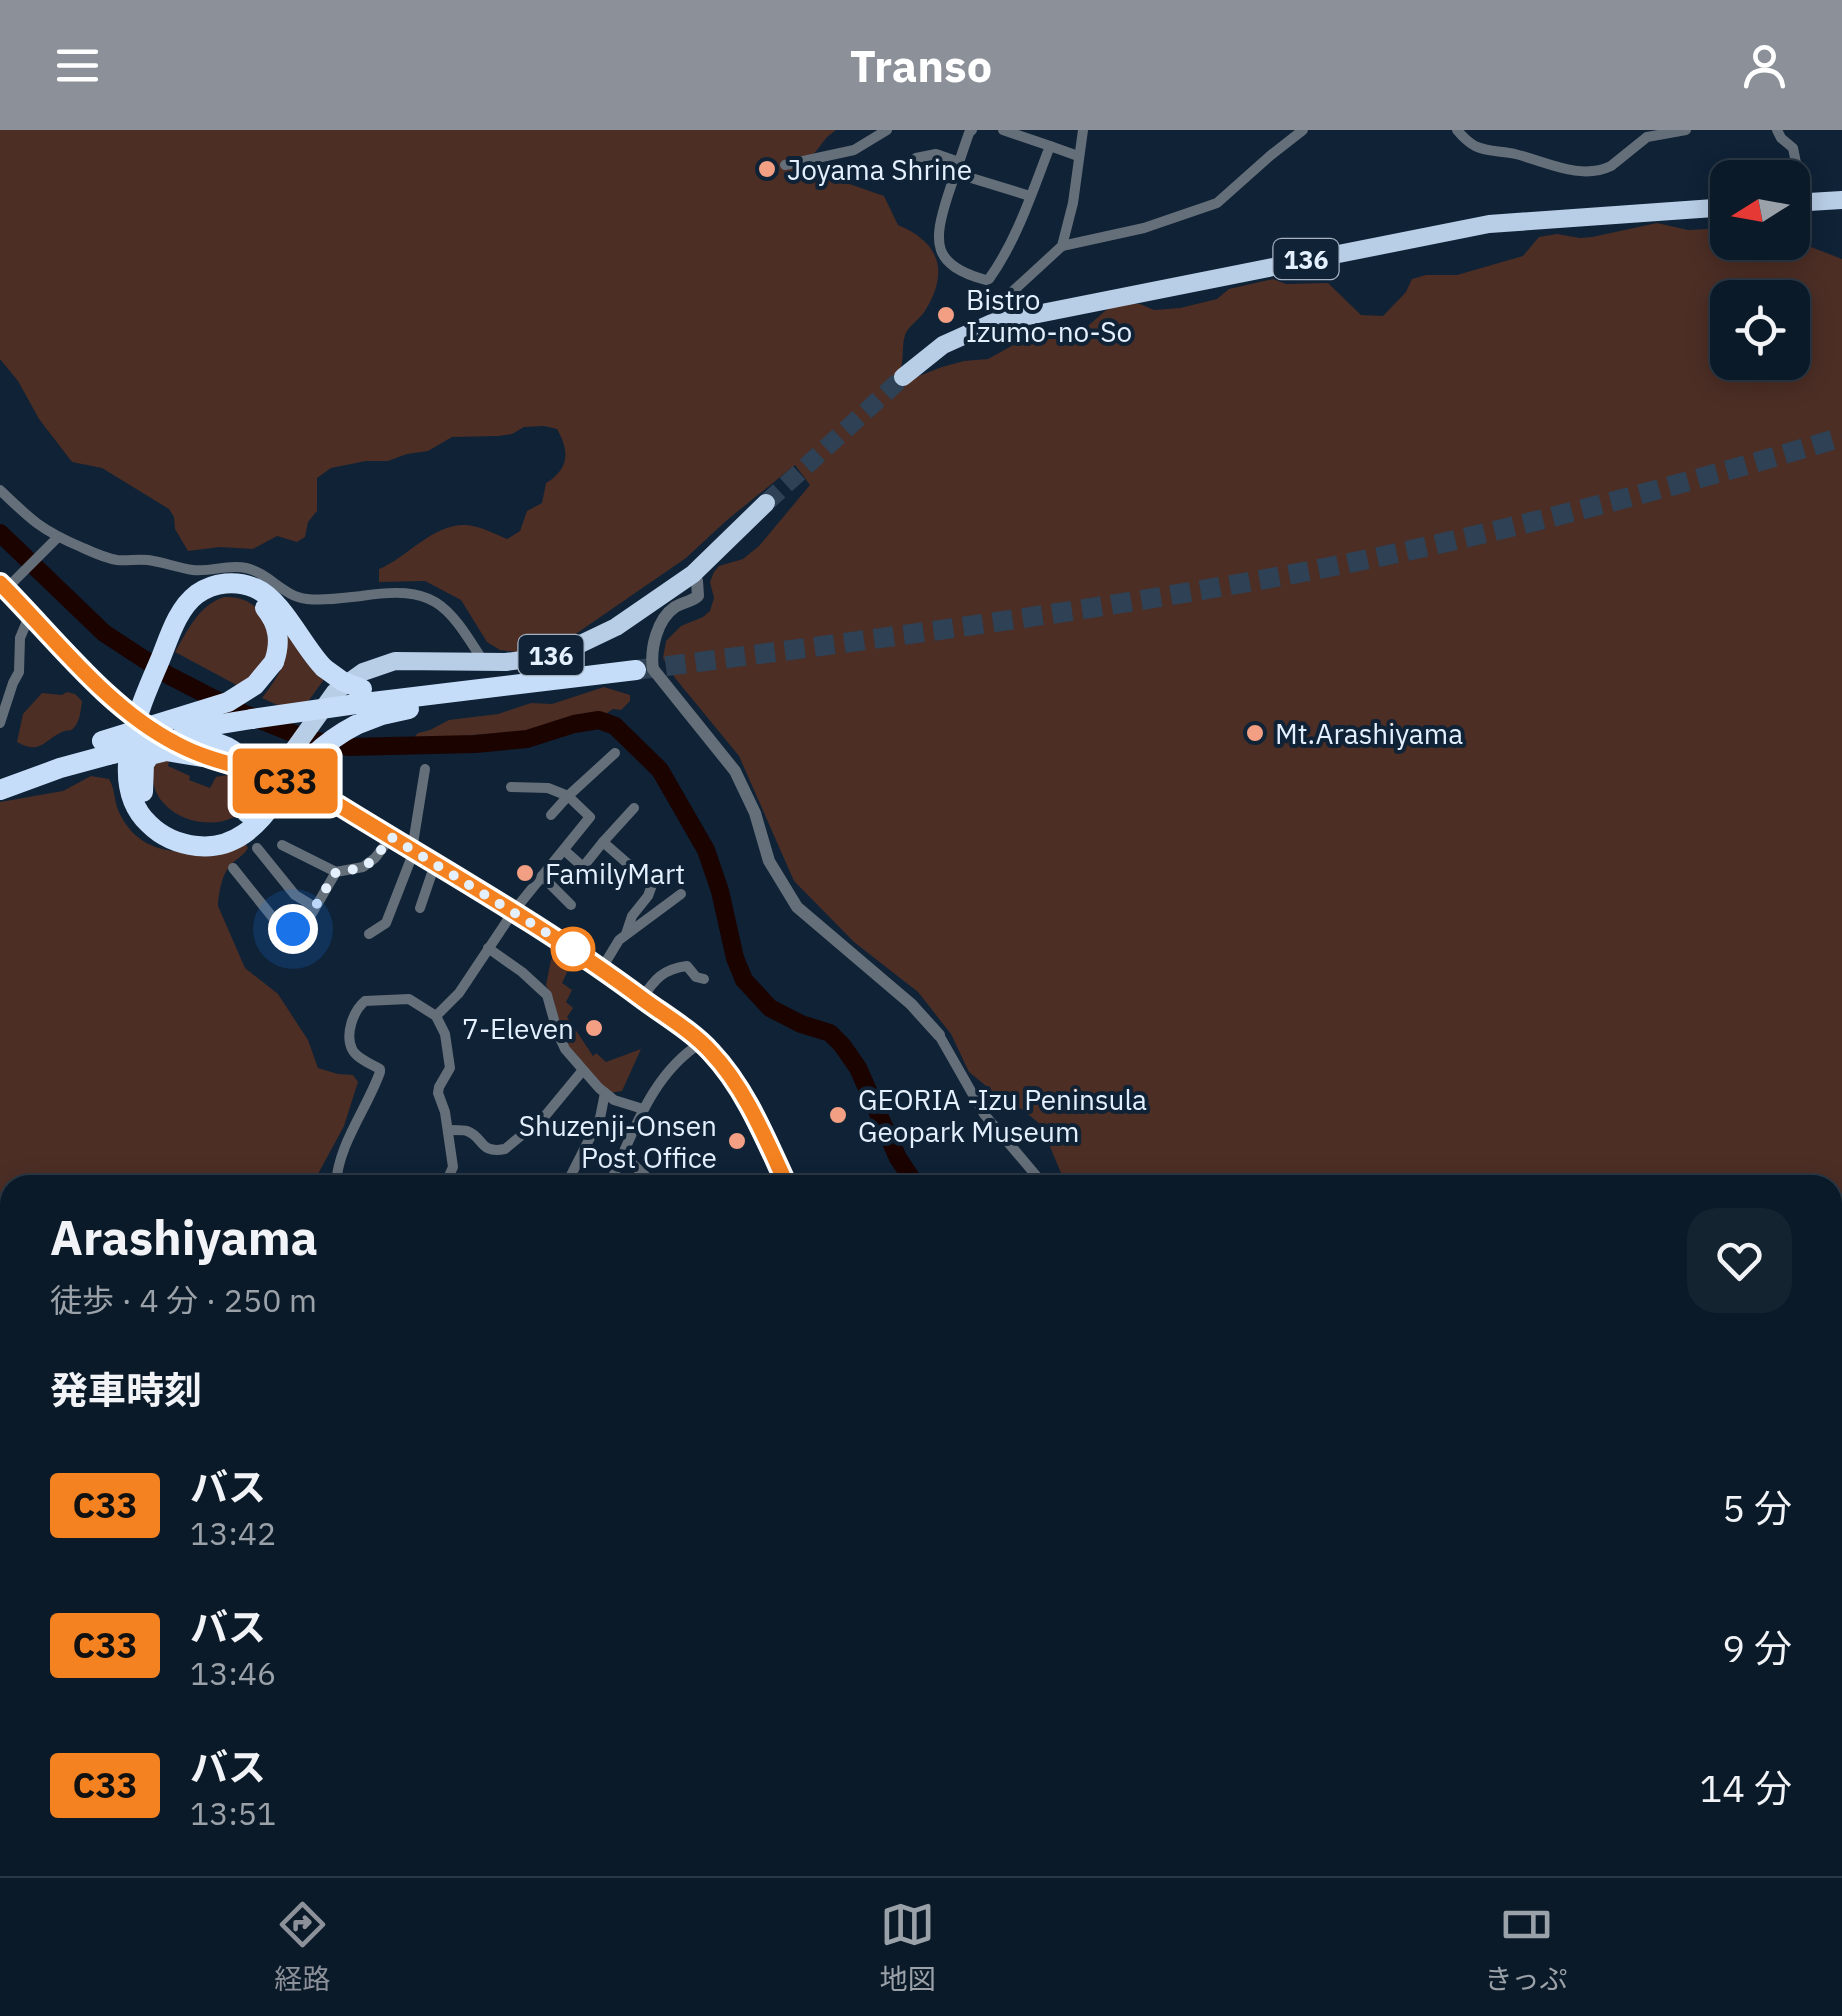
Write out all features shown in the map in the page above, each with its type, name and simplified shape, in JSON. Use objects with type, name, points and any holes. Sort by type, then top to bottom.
[{"type":"highway","points":[[1810,201],[1842,200]]},
{"type":"highway","name":"136","points":[[903,377],[942,345],[992,322],[1489,224],[1710,208]]},
{"type":"highway","name":"136","points":[[274,776],[342,686],[374,667],[407,660],[530,659],[570,649],[616,626],[692,574],[766,504]]},
{"type":"highway","points":[[231,583],[256,588],[270,599],[324,668],[342,681],[358,706],[310,757],[256,825],[231,841],[202,846],[171,839],[146,822],[131,798],[127,780],[138,720],[166,653],[178,617],[204,589],[231,583]]},
{"type":"highway","points":[[6,585],[30,614],[138,720],[202,757]]},
{"type":"highway","points":[[0,787],[60,768],[228,702],[256,685],[274,662],[278,642],[272,616],[253,598],[235,592],[217,594],[201,602],[187,617],[166,653]]},
{"type":"highway","name":"136","points":[[105,748],[252,719],[636,670]]},
{"type":"highway","points":[[105,748],[189,740],[221,744],[237,754],[252,776],[254,794],[247,812],[234,826],[206,836],[186,834],[160,820],[143,792],[139,770],[138,720]]},
{"type":"highway","points":[[143,792],[144,764],[150,755],[166,751],[274,776]]},
{"type":"main road","points":[[274,776],[324,798],[413,850],[512,912],[701,1043],[743,1097],[776,1175]]},
{"type":"street","points":[[784,165],[854,150],[887,130]]},
{"type":"street","points":[[972,130],[937,238],[941,251],[955,268],[986,280],[994,273],[1050,146]]},
{"type":"street","points":[[1003,130],[1078,156]]},
{"type":"street","points":[[1062,246],[1074,203],[1083,130]]},
{"type":"street","points":[[992,322],[1013,292],[1062,246],[1144,228],[1217,202],[1303,130]]},
{"type":"street","points":[[1457,130],[1479,148],[1589,172],[1611,166],[1648,138],[1686,130]]},
{"type":"street","points":[[1777,130],[1780,138],[1793,148],[1794,160]]},
{"type":"street","points":[[916,158],[936,154],[957,168],[1030,196]]},
{"type":"street","points":[[0,490],[57,538],[117,560],[152,561],[196,570],[228,566],[250,569],[294,596],[309,600],[396,591],[424,595],[442,605],[455,619],[484,662]]},
{"type":"street","points":[[6,585],[57,538]]},
{"type":"street","points":[[692,574],[698,596],[672,609],[663,621],[652,649],[653,670],[735,771],[755,813],[769,861],[797,907],[912,1004],[939,1036],[984,1114],[1036,1175]]},
{"type":"street","points":[[0,723],[4,691],[20,672],[20,638],[30,614]]},
{"type":"street","points":[[551,815],[615,753]]},
{"type":"street","points":[[369,934],[386,924],[413,850],[425,770]]},
{"type":"street","points":[[436,1016],[460,994],[512,912],[590,818],[568,796],[548,788],[511,786]]},
{"type":"street","points":[[564,850],[584,868],[634,808]]},
{"type":"street","points":[[282,845],[336,872],[363,868],[391,837]]},
{"type":"street","points":[[602,842],[652,885],[648,896],[634,910],[626,934]]},
{"type":"street","points":[[258,848],[295,895],[315,907]]},
{"type":"street","points":[[420,908],[435,864]]},
{"type":"street","points":[[233,868],[282,929],[287,930],[301,926],[336,872]]},
{"type":"street","points":[[542,876],[570,905]]},
{"type":"street","points":[[606,976],[612,950],[626,934],[681,894]]},
{"type":"street","points":[[488,948],[547,994],[558,1034],[582,1070],[614,1100],[642,1109]]},
{"type":"street","points":[[633,996],[657,977],[681,966],[704,979]]},
{"type":"street","points":[[337,1175],[350,1135],[380,1072],[351,1048],[351,1024],[356,1010],[365,1002],[401,998],[416,1002],[436,1016],[445,1034],[450,1068],[438,1086],[438,1093],[448,1130],[453,1167],[449,1175]]},
{"type":"street","points":[[613,1175],[642,1109],[674,1062],[701,1043]]},
{"type":"street","points":[[448,1130],[467,1131],[488,1149],[505,1149],[545,1116],[582,1070]]},
{"type":"street","points":[[571,1175],[600,1118],[605,1093]]},
{"type":"street","points":[[622,1155],[644,1175]]},
{"type":"shaded area","points":[[0,130],[836,130],[813,155],[818,173],[884,196],[898,225],[923,240],[936,259],[933,297],[905,335],[899,373],[906,381],[964,361],[988,359],[1019,342],[1080,333],[1119,303],[1140,304],[1154,310],[1180,308],[1217,299],[1229,289],[1273,279],[1286,284],[1328,283],[1361,315],[1383,316],[1406,292],[1412,279],[1457,275],[1523,256],[1539,237],[1557,234],[1592,237],[1657,223],[1688,230],[1710,229],[1710,260],[1810,260],[1810,247],[1842,259],[1842,1175],[1062,1175],[1041,1125],[969,1072],[951,1034],[918,992],[854,942],[794,881],[739,756],[663,658],[666,641],[681,626],[710,611],[714,598],[710,582],[719,566],[743,559],[759,546],[810,485],[795,465],[686,558],[564,642],[517,652],[500,650],[487,642],[461,600],[425,581],[379,582],[379,569],[443,529],[467,525],[507,539],[520,531],[527,511],[542,503],[546,483],[563,466],[564,445],[557,429],[524,427],[498,436],[452,437],[428,451],[331,468],[317,478],[317,511],[308,522],[305,537],[297,542],[277,536],[253,549],[220,547],[188,551],[169,509],[102,468],[72,462],[39,419],[18,381],[0,359]]},
{"type":"shaded area","points":[[224,597],[248,602],[267,619],[270,651],[242,688],[175,652],[200,613]]},
{"type":"shaded area","points":[[285,630],[325,678],[307,703],[284,708],[262,698],[282,666]]},
{"type":"shaded area","points":[[604,687],[630,695],[630,701],[621,710],[565,721],[534,733],[472,735],[447,741],[413,738],[449,720],[498,714],[531,703],[552,704]]},
{"type":"shaded area","points":[[67,692],[82,701],[72,729],[36,747],[17,742],[23,714],[42,693]]},
{"type":"shaded area","points":[[156,760],[169,761],[168,766],[190,776],[189,780],[210,788],[216,777],[240,778],[244,788],[242,812],[211,823],[179,815],[156,793]]},
{"type":"shaded area","points":[[91,776],[109,779],[128,828],[156,847],[191,852],[246,844],[246,851],[225,874],[218,906],[245,968],[278,994],[308,1040],[318,1068],[353,1075],[358,1082],[344,1126],[317,1175],[0,1175],[0,802],[63,791]]},
{"type":"shaded area","points":[[558,950],[568,970],[562,983],[572,990],[566,1002],[573,1008],[567,1017],[593,1056],[596,1053],[606,1062],[641,1049],[622,1091],[609,1093],[568,1047],[546,985],[551,960]]},
{"type":"waterway","points":[[0,533],[104,633],[168,675],[238,711],[307,739],[348,747],[475,744],[527,739],[599,720],[615,726],[660,770],[706,850],[744,980],[770,1008],[830,1033],[842,1045],[858,1068],[909,1175]]},
{"type":"tunnel","points":[[766,503],[903,377]]},
{"type":"tunnel","points":[[636,670],[1041,615],[1282,576],[1564,514],[1842,437]]},
{"type":"bus line","name":"C33","points":[[0,583],[138,720],[202,757],[274,776],[340,806],[590,959],[701,1043],[743,1097],[782,1175]]},
{"type":"place","name":"Joyama Shrine","points":[[767,169]]},
{"type":"place","name":"Bistro Izumo-no-So","points":[[946,315]]},
{"type":"place","name":"Mt.Arashiyama","points":[[1255,733]]},
{"type":"place","name":"FamilyMart","points":[[525,873]]},
{"type":"place","name":"7-Eleven","points":[[594,1028]]},
{"type":"place","name":"GEORIA -Izu Peninsula Geopark Museum","points":[[838,1115]]},
{"type":"place","name":"Shuzenji-Onsen Post Office","points":[[737,1141]]},
{"type":"route","points":[[293,929],[306,922],[336,872],[363,868],[391,837],[573,949]]}]
